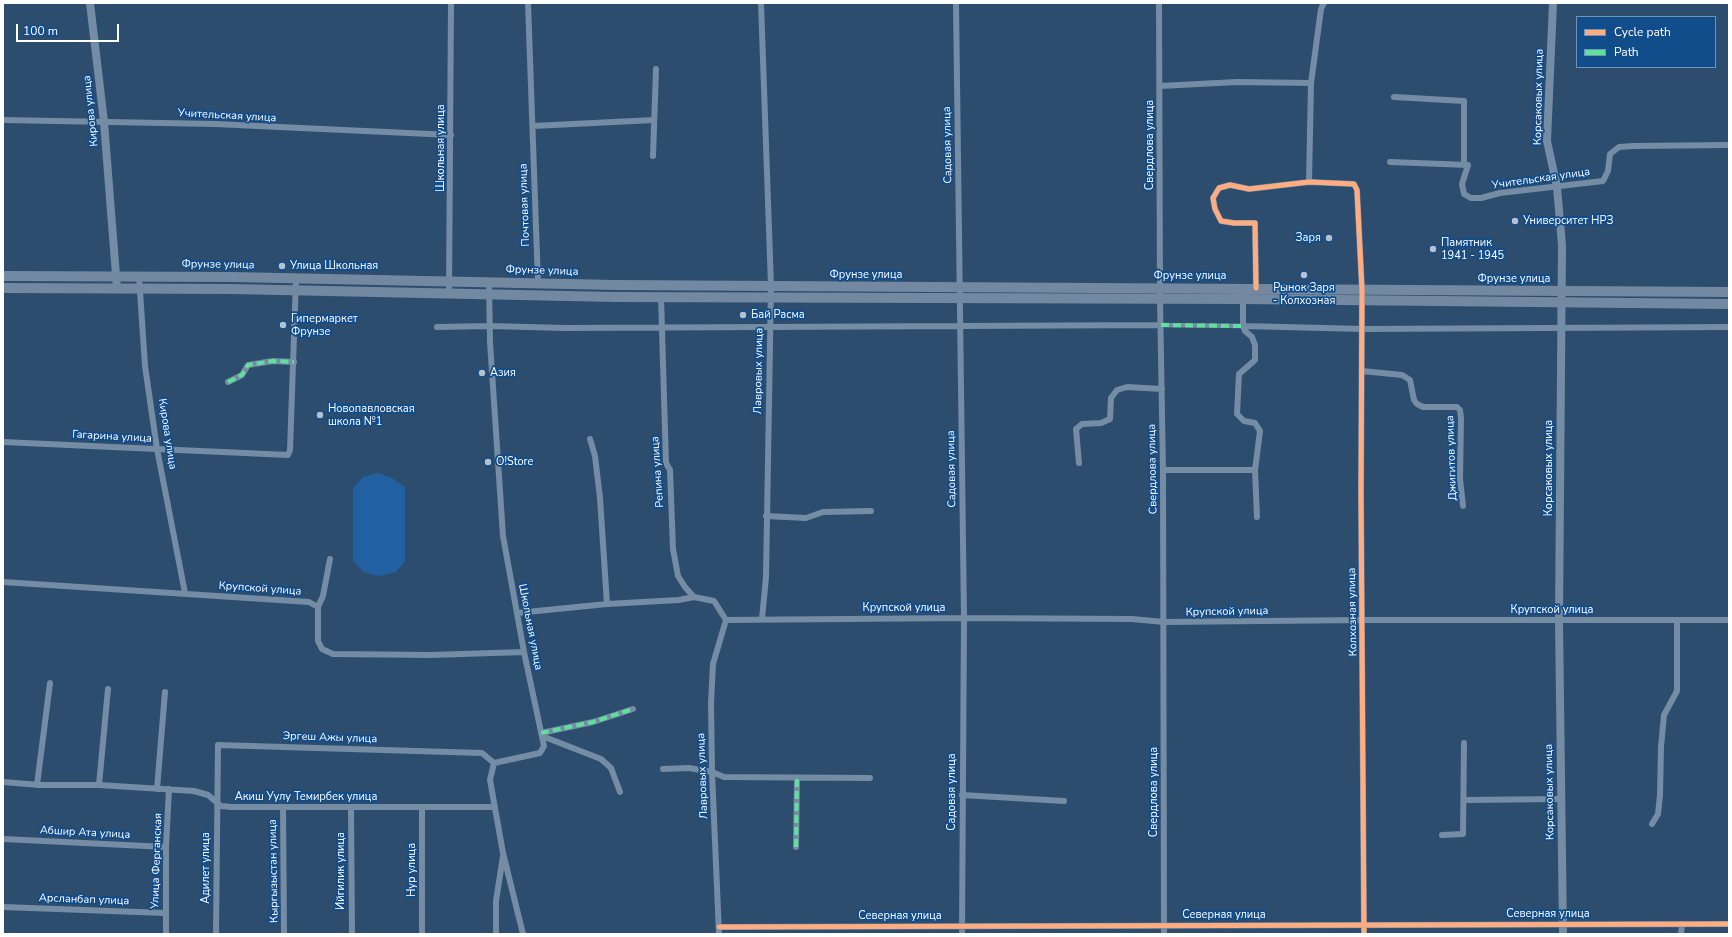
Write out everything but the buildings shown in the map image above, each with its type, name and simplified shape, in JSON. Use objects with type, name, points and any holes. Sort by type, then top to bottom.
[{"type":"main road","name":"Фрунзе улица","points":[[3,276],[139,276],[450,282],[960,288],[1256,288],[1729,292]]},
{"type":"main road","name":"Фрунзе улица","points":[[3,288],[139,288],[661,297],[1160,299],[1362,302],[1729,304]]},
{"type":"street","name":"Кирова улица","points":[[90,3],[104,122],[117,288]]},
{"type":"street","name":"Школьная улица","points":[[449,293],[451,3]]},
{"type":"street","name":"Почтовая улица","points":[[528,3],[538,283]]},
{"type":"street","name":"Лавровых улица","points":[[761,3],[771,286],[766,577],[762,619]]},
{"type":"street","name":"Садовая улица","points":[[956,3],[964,618],[962,934]]},
{"type":"street","name":"Свердлова улица","points":[[1159,3],[1160,299],[1164,622],[1164,934]]},
{"type":"street","points":[[1309,182],[1311,83],[1321,9],[1324,3]]},
{"type":"street","name":"Корсаковых улица","points":[[1553,3],[1547,141],[1557,187],[1562,245],[1559,620],[1563,934]]},
{"type":"street","points":[[653,156],[656,69]]},
{"type":"street","points":[[1160,86],[1237,82],[1311,83]]},
{"type":"street","points":[[1390,162],[1464,164],[1464,101],[1394,97]]},
{"type":"street","name":"Учительская улица","points":[[3,120],[215,124],[451,135]]},
{"type":"street","points":[[532,126],[654,120]]},
{"type":"street","name":"Учительская улица","points":[[1464,164],[1468,165],[1462,184],[1464,194],[1470,198],[1481,198],[1500,193],[1603,181],[1608,171],[1610,154],[1619,148],[1633,146],[1729,145]]},
{"type":"street","points":[[1256,288],[1255,223],[1234,223],[1221,221],[1215,209],[1213,198],[1219,188],[1230,185],[1249,189],[1309,182],[1354,184],[1357,190],[1362,290]]},
{"type":"street","name":"Кирова улица","points":[[139,276],[145,366],[157,449],[185,593]]},
{"type":"street","points":[[228,382],[242,375],[248,365],[273,361],[294,362],[296,279]]},
{"type":"street","name":"Школьная улица","points":[[489,282],[490,326],[503,536],[524,652],[544,746],[540,753],[494,764]]},
{"type":"street","points":[[1243,288],[1243,326],[1245,331],[1252,337],[1255,360],[1239,374],[1237,414],[1244,421],[1255,423],[1260,431],[1255,470],[1257,517]]},
{"type":"street","name":"Колхозная улица","points":[[1362,290],[1364,934]]},
{"type":"street","name":"Репина улица","points":[[661,297],[666,463],[670,470],[673,548],[678,576],[694,597]]},
{"type":"street","points":[[437,327],[490,326],[565,328],[1161,324],[1363,329],[1729,327]]},
{"type":"street","name":"Гагарина улица","points":[[3,442],[288,455],[290,450],[294,362]]},
{"type":"street","name":"Джигитов улица","points":[[1362,371],[1402,375],[1410,380],[1414,400],[1417,404],[1423,407],[1457,407],[1460,410],[1460,479],[1463,506]]},
{"type":"street","points":[[1079,463],[1076,429],[1082,424],[1101,423],[1110,419],[1111,398],[1117,390],[1127,388],[1162,389]]},
{"type":"street","points":[[590,439],[595,456],[600,498],[607,604]]},
{"type":"street","points":[[1163,470],[1255,470]]},
{"type":"street","points":[[766,516],[806,518],[823,512],[871,511]]},
{"type":"street","points":[[330,559],[323,596],[318,607],[318,641],[322,649],[333,654],[431,655],[524,652]]},
{"type":"street","name":"Крупской улица","points":[[3,582],[309,602],[318,607]]},
{"type":"street","points":[[517,613],[607,604],[679,600],[694,597],[714,601],[726,620]]},
{"type":"street","name":"Крупской улица","points":[[726,620],[964,618],[1132,619],[1164,622],[1363,620],[1729,620]]},
{"type":"street","name":"Лавровых улица","points":[[719,931],[712,772],[711,703],[713,664],[726,620]]},
{"type":"street","points":[[1652,824],[1658,814],[1664,715],[1677,691],[1677,620]]},
{"type":"street","points":[[37,785],[50,683]]},
{"type":"street","points":[[99,785],[108,688]]},
{"type":"street","points":[[157,789],[165,692]]},
{"type":"street","points":[[541,735],[593,722],[633,709]]},
{"type":"street","points":[[541,735],[601,759],[611,768],[620,792]]},
{"type":"street","points":[[1442,835],[1464,834],[1464,743]]},
{"type":"street","name":"Эргеш Ажы улица","points":[[216,802],[218,745],[482,753],[494,764]]},
{"type":"street","points":[[494,764],[490,780],[494,807],[503,853],[523,934]]},
{"type":"street","points":[[663,768],[689,768],[712,772],[724,777],[870,778]]},
{"type":"street","points":[[796,847],[797,778]]},
{"type":"street","name":"Акиш Уулу Темирбек улица","points":[[3,782],[37,785],[99,785],[194,791],[208,795],[221,806],[351,808],[494,807]]},
{"type":"street","name":"Улица Ферганская","points":[[166,934],[166,847],[170,790]]},
{"type":"street","points":[[962,795],[1064,801]]},
{"type":"street","points":[[1465,800],[1561,798]]},
{"type":"street","name":"Адилет улица","points":[[216,802],[216,934]]},
{"type":"street","name":"Кыргызыстан улица","points":[[283,807],[284,934]]},
{"type":"street","name":"Нур улица","points":[[422,807],[422,934]]},
{"type":"street","name":"Ийгилик улица","points":[[351,808],[352,934]]},
{"type":"street","name":"Абшир Ата улица","points":[[3,839],[166,847]]},
{"type":"street","points":[[496,934],[496,901],[503,853]]},
{"type":"street","name":"Арсланбап улица","points":[[3,907],[165,913]]},
{"type":"street","points":[[1681,934],[1682,924]]},
{"type":"street","name":"Северная улица","points":[[719,931],[774,927],[1729,924]]},
{"type":"street","points":[[774,927],[774,934]]},
{"type":"shaded area","points":[[378,473],[392,478],[405,487],[405,561],[396,572],[380,576],[363,572],[353,560],[353,488],[363,477]]},
{"type":"marked path","points":[[1161,325],[1243,326]]},
{"type":"marked path","points":[[228,382],[242,375],[248,365],[273,361],[294,362]]},
{"type":"marked path","points":[[541,733],[593,722],[633,709]]},
{"type":"marked path","points":[[796,847],[797,778]]},
{"type":"cycle path","points":[[1256,288],[1255,223],[1234,223],[1221,221],[1215,209],[1213,198],[1219,188],[1230,185],[1249,189],[1309,182],[1354,184],[1357,190],[1362,290],[1361,494],[1364,934]]},
{"type":"cycle path","points":[[719,927],[1729,924]]},
{"type":"place","name":"Университет НРЗ","points":[[1515,221]]},
{"type":"place","name":"Заря","points":[[1329,238]]},
{"type":"place","name":"Памятник 1941 - 1945","points":[[1433,249]]},
{"type":"place","name":"Улица Школьная","points":[[282,266]]},
{"type":"place","name":"Рынок Заря - Колхозная","points":[[1304,275]]},
{"type":"place","name":"Бай Расма","points":[[743,315]]},
{"type":"place","name":"Гипермаркет Фрунзе","points":[[283,325]]},
{"type":"place","name":"Азия","points":[[482,373]]},
{"type":"place","name":"Новопавловская школа №1","points":[[320,415]]},
{"type":"place","name":"O!Store","points":[[488,462]]}]
